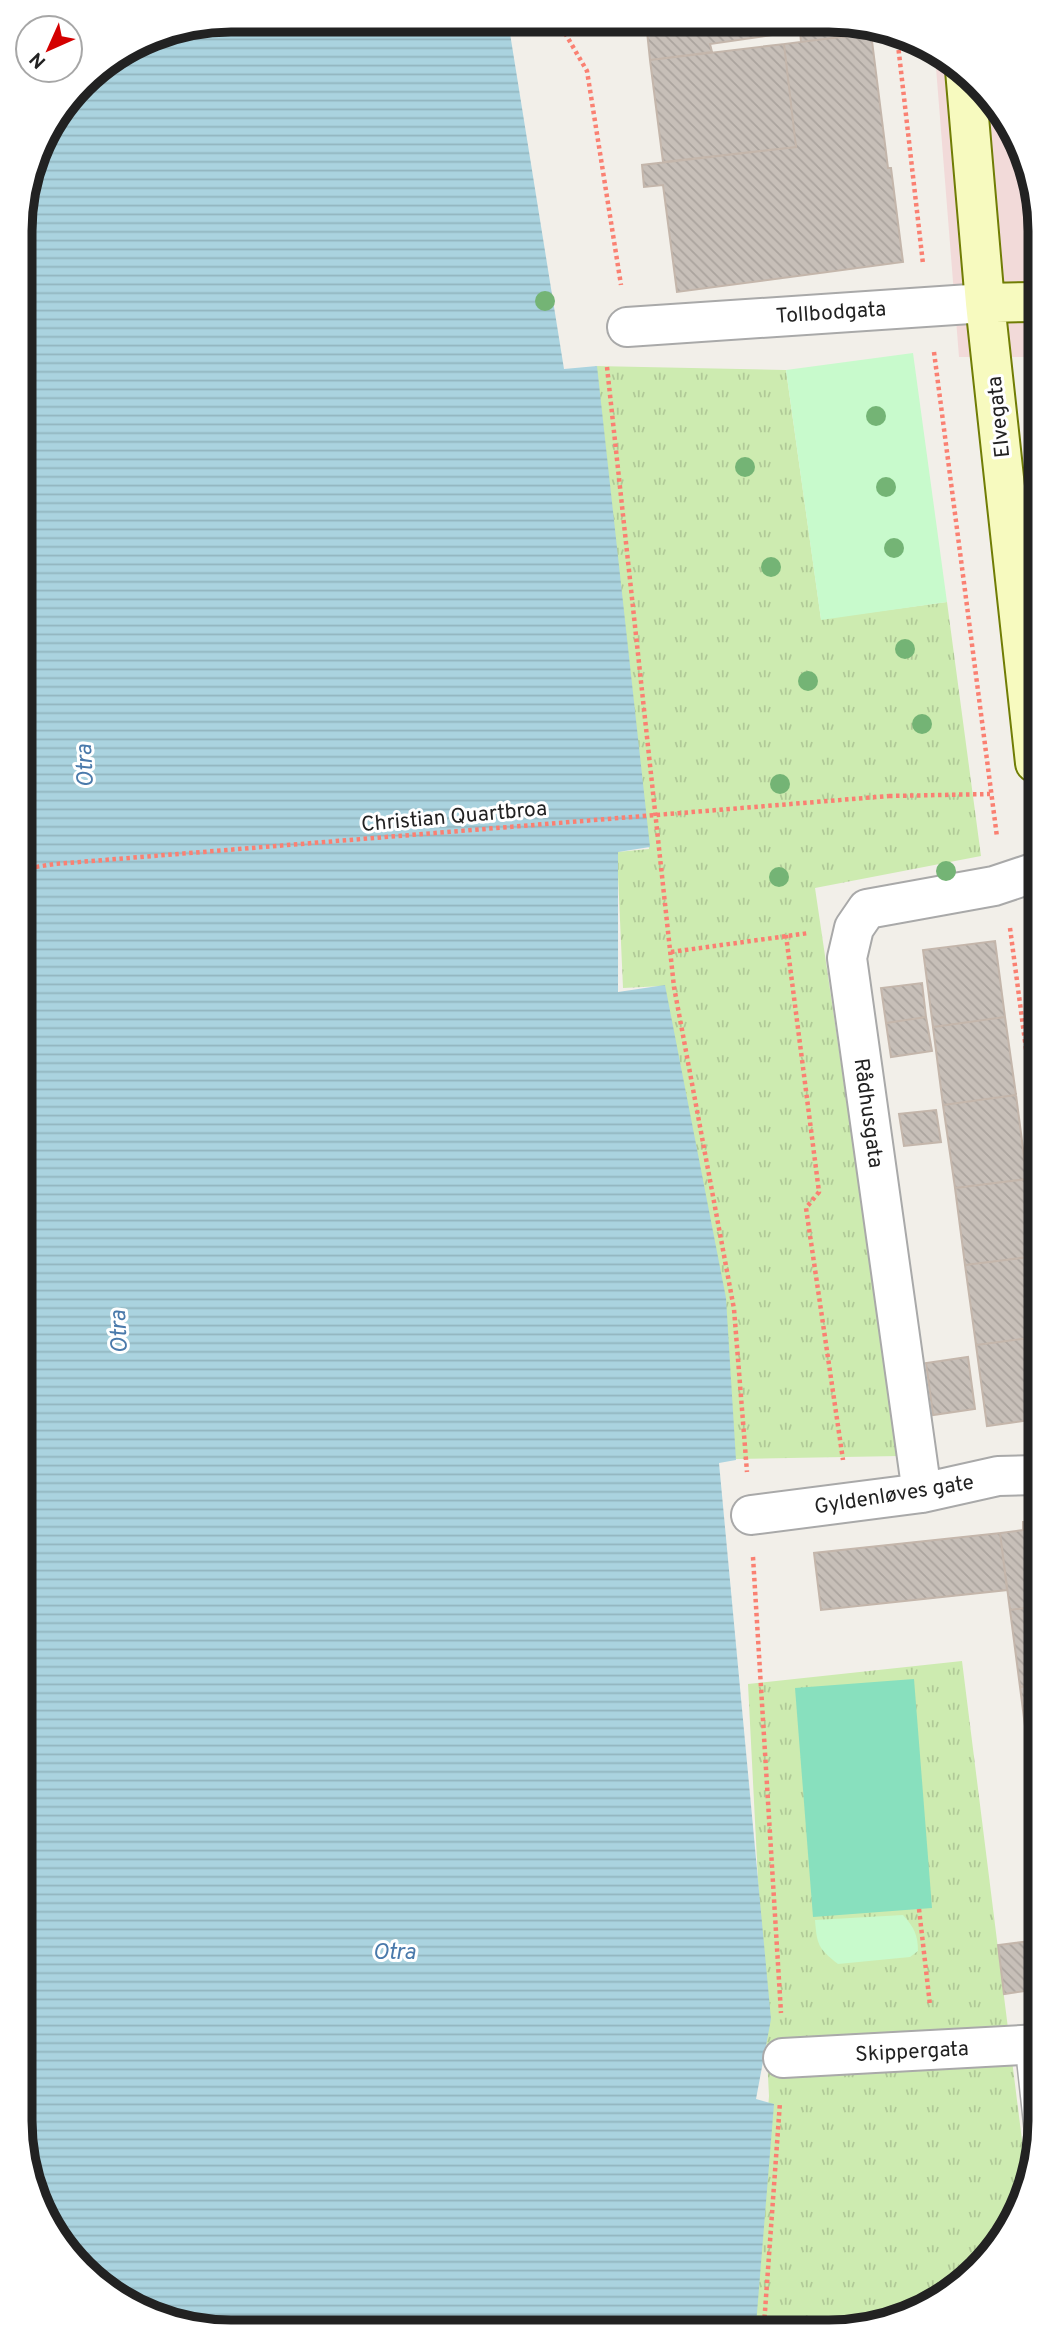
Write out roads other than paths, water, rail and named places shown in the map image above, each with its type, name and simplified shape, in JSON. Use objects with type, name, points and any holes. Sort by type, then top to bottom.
[{"type":"street","name":"Elvegata","points":[[966,86],[985,303],[1028,699]]},
{"type":"street","name":"Tollbodgata","points":[[627,327],[928,305],[1028,302]]},
{"type":"street","name":"Rådhusgata","points":[[922,1493],[847,958],[854,928],[867,909],[1020,877]]},
{"type":"street","name":"Gyldenløves gate","points":[[751,1514],[922,1493],[998,1476],[1028,1475]]},
{"type":"street","name":"Skippergata","points":[[783,2058],[1028,2045]]},
{"type":"water","name":"Otra","points":[[218,32],[510,32],[564,369],[597,366],[650,847],[618,852],[618,992],[665,985],[726,1298],[736,1460],[719,1463],[771,2019],[756,2099],[774,2104],[756,2320],[231,2320],[192,2316],[143,2299],[120,2286],[90,2261],[58,2220],[38,2172],[31,2120],[32,218],[38,179],[47,155],[65,120],[81,99],[99,81],[131,58],[167,42],[192,35]]}]
